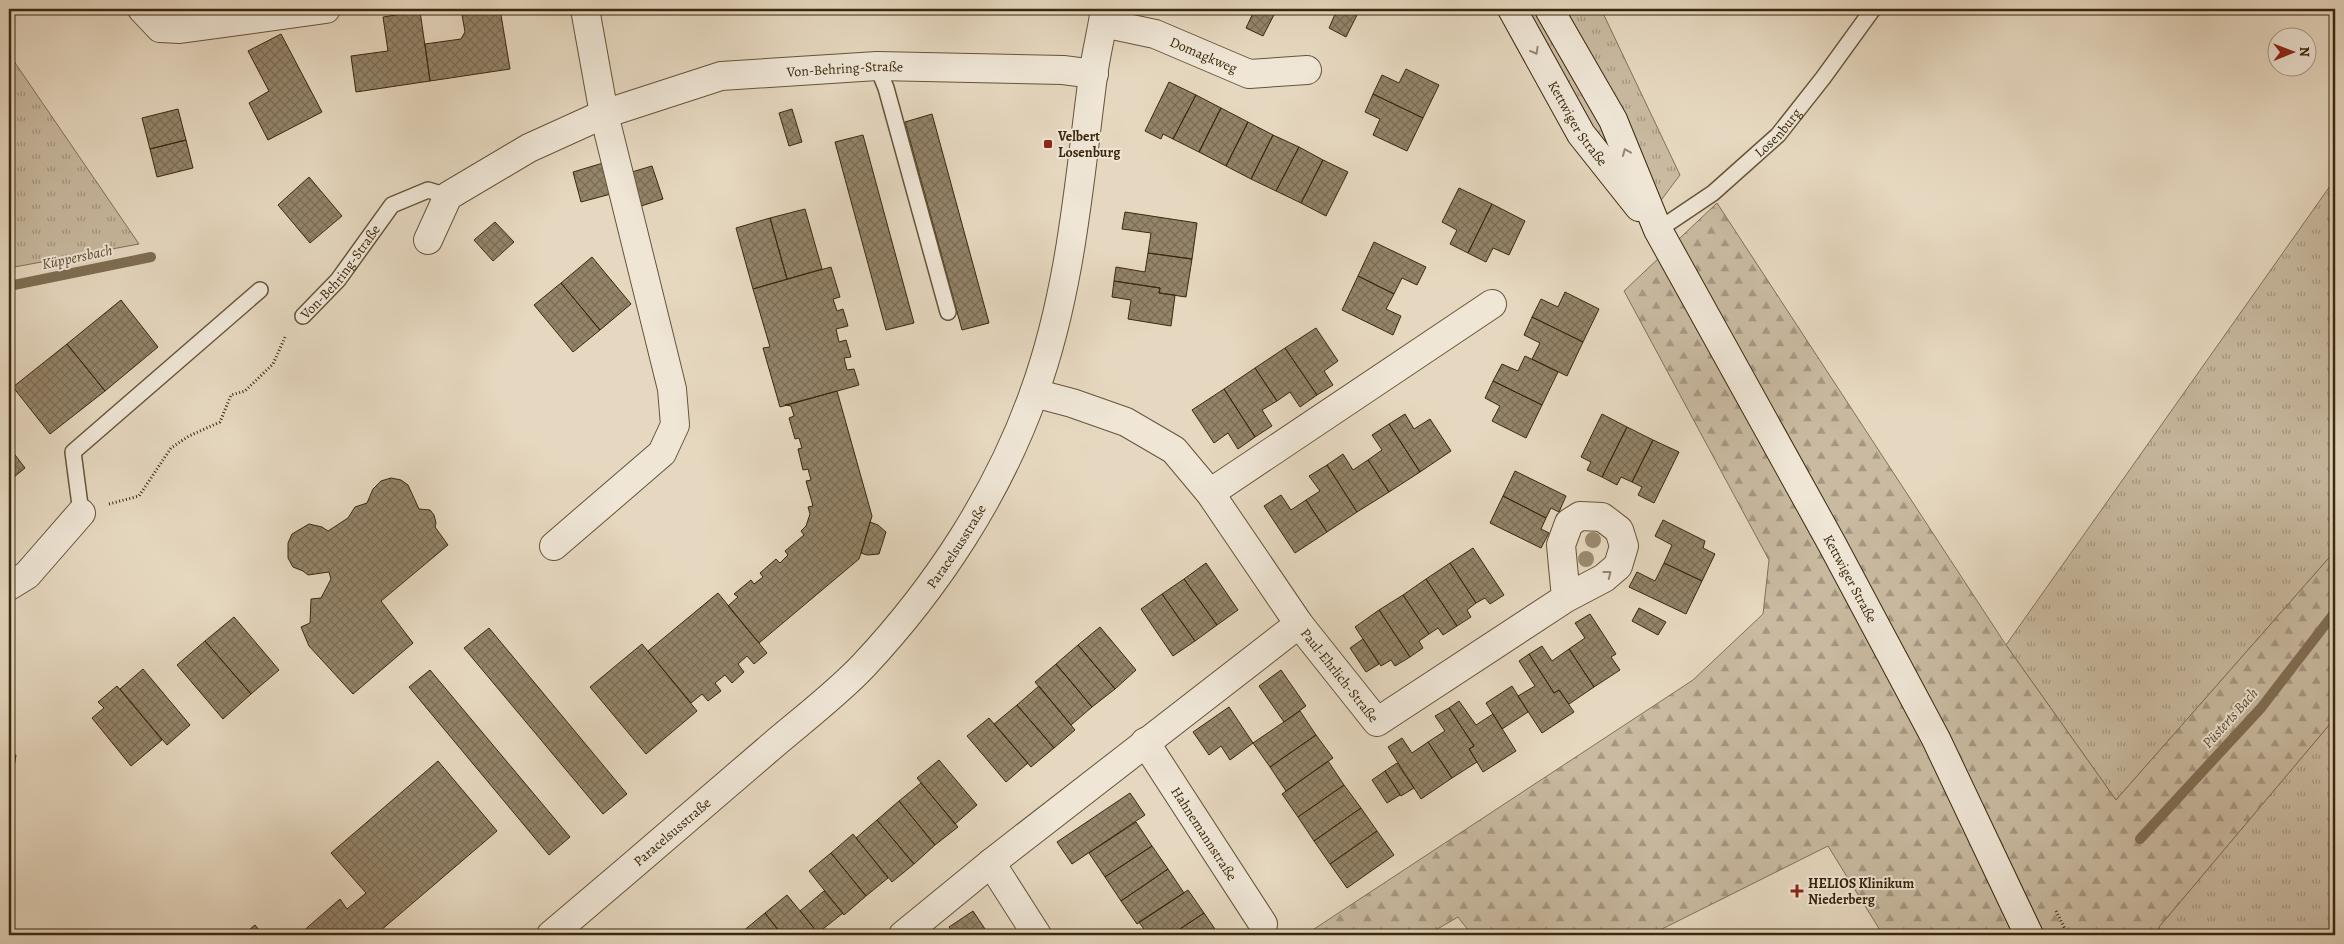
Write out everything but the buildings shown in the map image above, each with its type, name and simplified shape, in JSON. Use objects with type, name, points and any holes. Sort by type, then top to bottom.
[{"type":"street","points":[[142,9],[160,28],[180,29],[326,9]]},
{"type":"street","points":[[554,546],[662,453],[675,425],[672,389],[604,114],[585,9]]},
{"type":"street","name":"Kettwiger Straße","points":[[1512,9],[1581,134],[1658,230]]},
{"type":"street","name":"Kettwiger Straße","points":[[1549,9],[1613,120],[1658,230],[1832,544],[1936,739],[2029,935]]},
{"type":"street","name":"Domagkweg","points":[[1104,16],[1156,34],[1249,74],[1307,70]]},
{"type":"street","name":"Paracelsusstraße","points":[[551,935],[862,667],[911,611],[954,552],[985,501],[1034,393],[1052,336],[1066,270],[1104,16]]},
{"type":"street","name":"Von-Behring-Straße","points":[[448,196],[529,148],[604,114],[721,76],[877,66],[1063,70],[1094,74]]},
{"type":"street","points":[[428,240],[448,196]]},
{"type":"street","points":[[1210,492],[1492,304]]},
{"type":"street","name":"Paul-Ehrlich-Straße","points":[[1034,393],[1072,403],[1126,422],[1174,450],[1210,492],[1299,624],[1378,722],[1566,598]]},
{"type":"street","points":[[9,586],[27,575],[81,513]]},
{"type":"street","points":[[903,935],[991,862],[1299,624]]},
{"type":"street","name":"Hahnemannstraße","points":[[1145,742],[1263,924]]},
{"type":"street","points":[[991,862],[1037,935]]},
{"type":"lane","name":"Losenburg","points":[[1658,230],[1712,193],[1778,135],[1823,78],[1873,9]]},
{"type":"lane","points":[[877,66],[886,88],[948,312]]},
{"type":"lane","name":"Von-Behring-Straße","points":[[303,316],[338,280],[392,205],[428,190],[448,196]]},
{"type":"lane","points":[[81,513],[73,452],[260,290]]},
{"type":"path","name":"Von-Behring-Straße","points":[[81,513],[139,496],[171,448],[189,436],[220,422],[231,395],[245,391],[274,364],[287,333],[303,316]]},
{"type":"green space","points":[[1520,9],[1601,9],[1680,175],[1656,207],[1585,132]]},
{"type":"green space","points":[[9,54],[139,244],[9,268]]},
{"type":"green space","points":[[2335,179],[2335,551],[2116,800],[2006,645]]},
{"type":"green space","points":[[1717,203],[2006,645],[2116,800],[2335,551],[2335,718],[2159,927],[2159,935],[1883,935],[1828,846],[1650,935],[1472,935],[1458,917],[1427,935],[1305,935],[1693,680],[1763,614],[1769,560],[1624,291]]},
{"type":"green space","points":[[2335,718],[2335,926],[2327,935],[2159,935],[2159,927]]},
{"type":"green space","points":[[9,930],[45,935],[9,935]]},
{"type":"waterway","name":"Küppersbach","points":[[9,286],[151,257]]},
{"type":"waterway","name":"Püsterts Bach","points":[[2140,839],[2261,708],[2335,612]]},
{"type":"place","name":"Velbert Losenburg","points":[[1048,144]]},
{"type":"place","name":"HELIOS Klinikum Niederberg","points":[[1797,891]]}]
